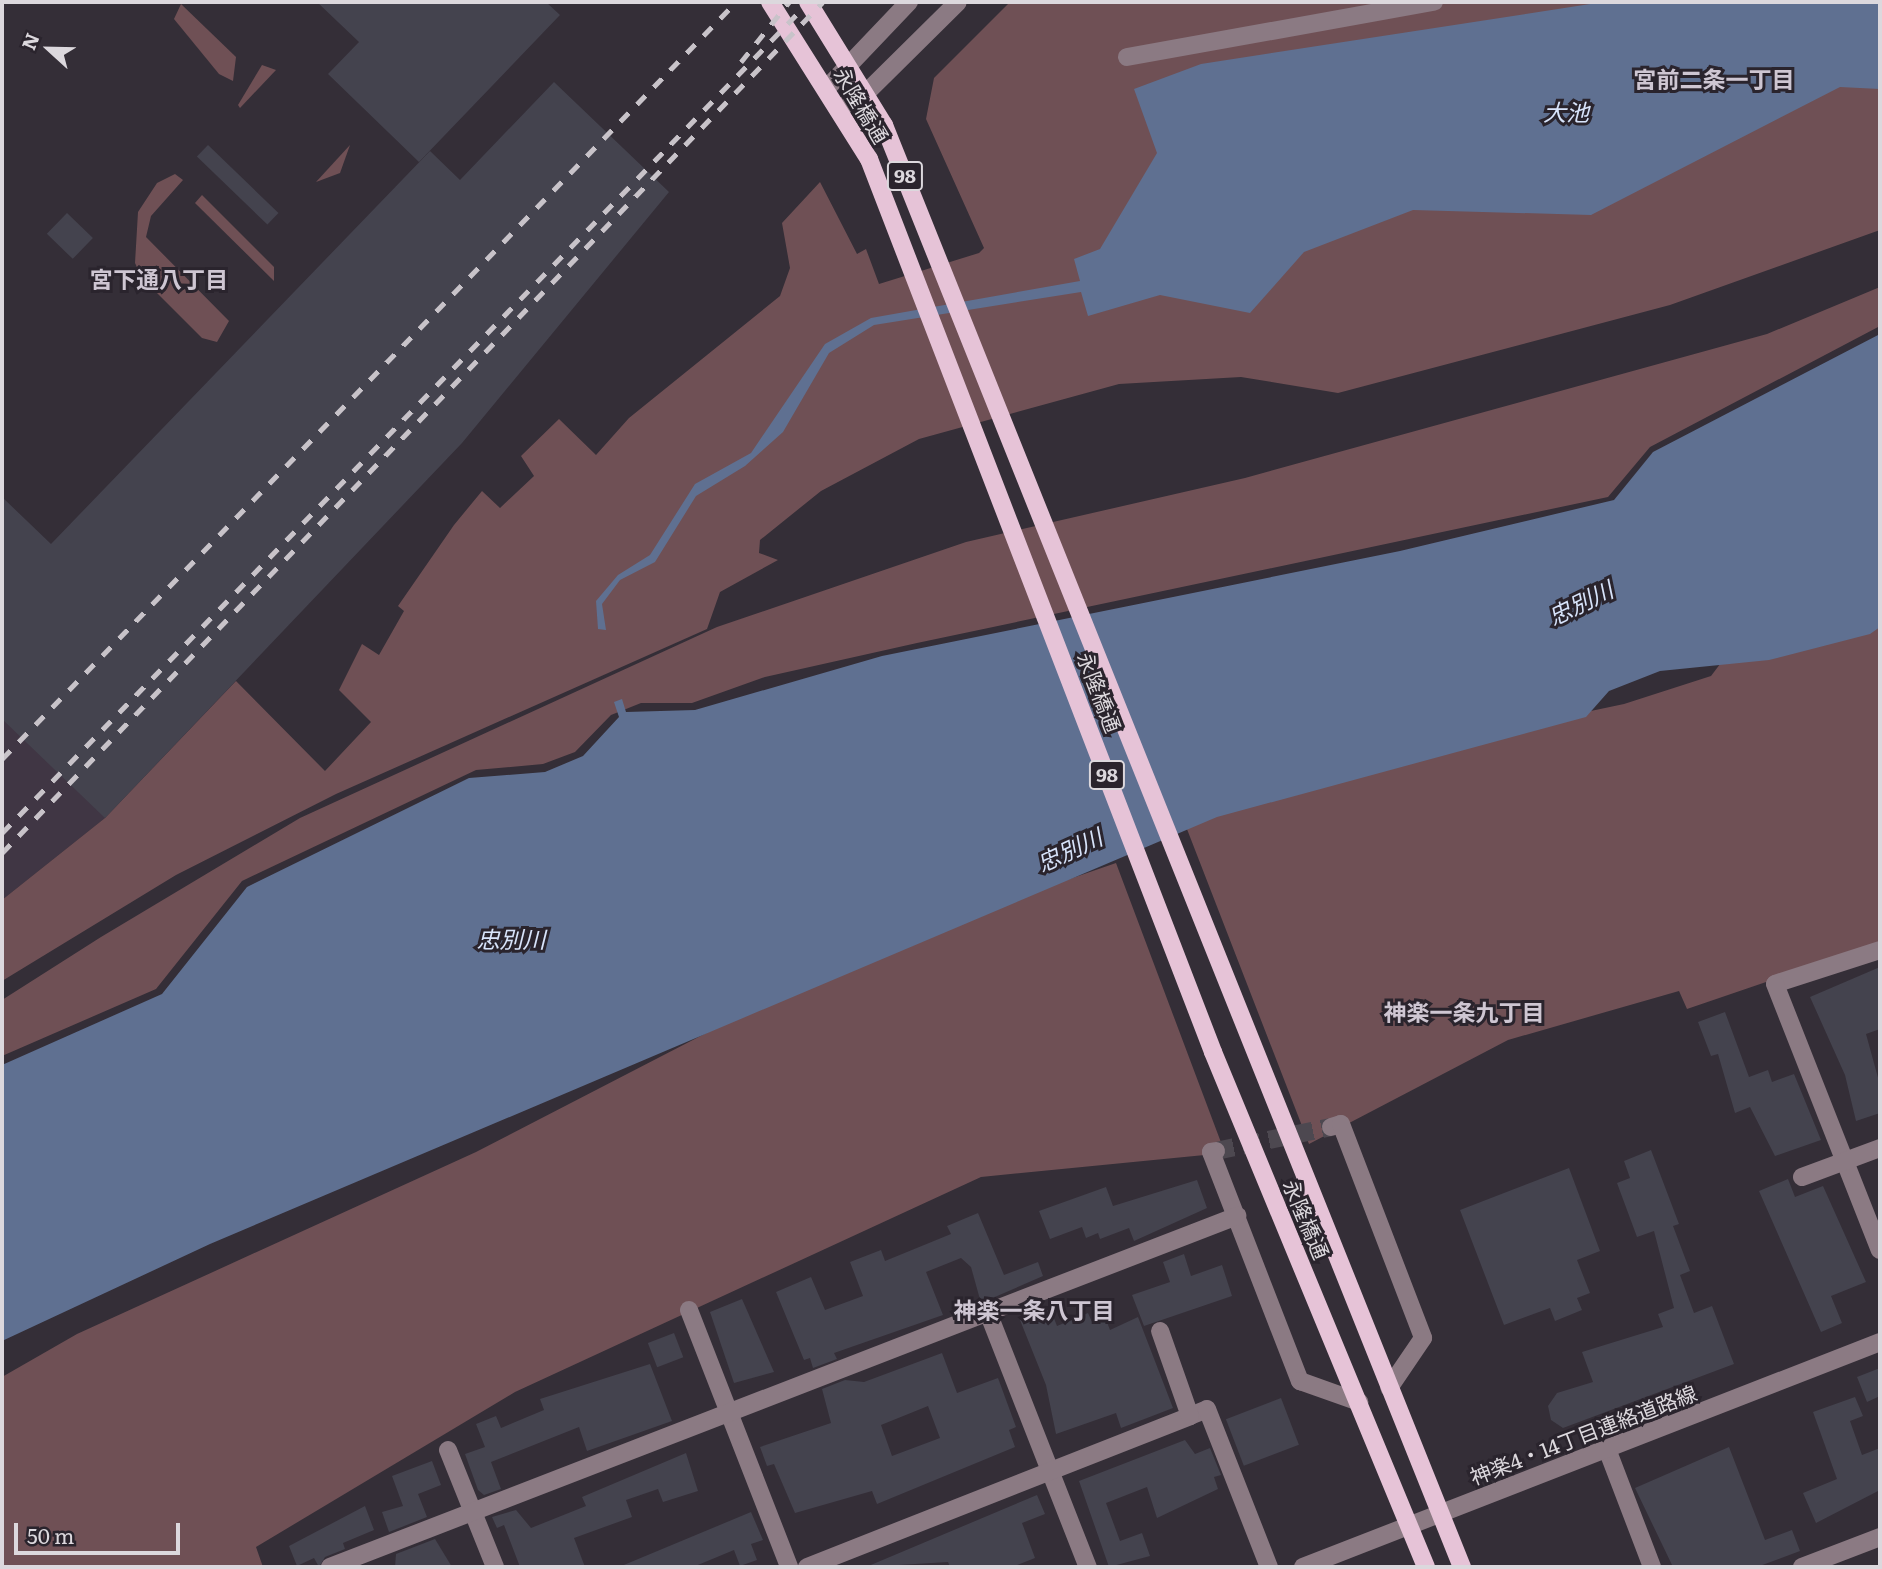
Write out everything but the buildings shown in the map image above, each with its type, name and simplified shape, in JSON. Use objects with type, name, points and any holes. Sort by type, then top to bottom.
[{"type":"main road","name":"永隆橋通","points":[[770,2],[840,108],[869,159],[1213,1052],[1426,1567]]},
{"type":"main road","name":"永隆橋通","points":[[808,2],[849,61],[866,93],[941,261],[1246,1041],[1462,1567]]},
{"type":"street","points":[[827,88],[849,61],[909,2]]},
{"type":"street","points":[[840,108],[866,93],[958,2]]},
{"type":"street","points":[[1127,57],[1434,2]]},
{"type":"street","points":[[1880,950],[1775,984],[1880,1250]]},
{"type":"street","points":[[1331,1127],[1340,1124],[1423,1338],[1389,1388]]},
{"type":"street","points":[[1802,1177],[1880,1148]]},
{"type":"street","points":[[1216,1151],[1211,1152],[1300,1381],[1359,1402]]},
{"type":"street","points":[[330,1567],[475,1513],[727,1411],[989,1315],[1237,1216]]},
{"type":"street","points":[[689,1310],[789,1567]]},
{"type":"street","points":[[989,1315],[1088,1567]]},
{"type":"street","points":[[1160,1331],[1190,1416]]},
{"type":"street","name":"神楽4・14丁目連絡道路線","points":[[1303,1567],[1880,1342]]},
{"type":"street","points":[[807,1567],[1207,1409],[1269,1567]]},
{"type":"street","points":[[1607,1449],[1652,1567]]},
{"type":"street","points":[[448,1450],[495,1567]]},
{"type":"street","points":[[1802,1567],[1880,1537]]},
{"type":"shaded area","points":[[1010,2],[1880,2],[1880,230],[1670,305],[1338,393],[1241,377],[1119,384],[919,439],[821,491],[760,540],[759,553],[778,560],[720,592],[707,629],[336,794],[176,875],[2,981],[2,900],[105,818],[236,681],[325,771],[371,722],[339,690],[362,644],[379,655],[404,611],[398,606],[454,525],[482,491],[500,508],[534,476],[521,456],[559,419],[596,455],[629,418],[780,296],[790,268],[782,223],[820,182],[857,254],[866,249],[879,284],[979,253],[984,248],[926,119],[934,78]]},
{"type":"shaded area","points":[[181,4],[236,57],[233,81],[219,74],[174,19]]},
{"type":"shaded area","points":[[262,65],[276,70],[240,108],[238,105]]},
{"type":"shaded area","points":[[350,145],[340,173],[316,182]]},
{"type":"shaded area","points":[[175,174],[183,180],[151,216],[146,237],[229,321],[217,342],[202,338],[142,278],[135,263],[138,212],[157,183]]},
{"type":"shaded area","points":[[202,195],[274,267],[274,281],[195,203]]},
{"type":"shaded area","points":[[1880,287],[1880,326],[1650,447],[1608,497],[765,677],[692,703],[641,703],[611,715],[575,752],[543,764],[476,770],[242,881],[156,989],[2,1056],[2,1000],[101,937],[300,818],[717,627],[966,542],[1245,478],[1767,334]]},
{"type":"shaded area","points":[[2,498],[81,573],[101,552],[236,681],[105,818],[2,900]]},
{"type":"shaded area","points":[[1880,606],[1880,943],[1687,1009],[1679,991],[1508,1040],[1309,1144],[1185,824],[1529,724],[1624,704],[1711,676],[1739,639]]},
{"type":"shaded area","points":[[1116,863],[1225,1153],[981,1177],[515,1392],[256,1547],[263,1567],[2,1567],[2,1377],[77,1334],[476,1152],[747,1012],[957,918]]},
{"type":"water","name":"大池","points":[[1603,2],[1880,2],[1880,89],[1840,87],[1591,215],[1413,210],[1304,252],[1250,313],[1160,295],[1088,316],[1081,292],[874,325],[829,353],[783,432],[745,466],[696,496],[655,562],[620,580],[602,604],[606,630],[598,629],[596,601],[618,575],[650,555],[695,484],[751,453],[825,344],[871,318],[1080,281],[1074,259],[1100,249],[1157,153],[1134,89],[1201,64]]},
{"type":"water","name":"忠別川","points":[[1880,334],[1880,627],[1870,634],[1769,660],[1660,671],[1609,691],[1586,717],[1217,817],[210,1244],[2,1341],[2,1065],[162,994],[247,887],[469,778],[545,772],[583,756],[619,717],[614,702],[622,699],[626,712],[695,710],[882,656],[1400,551],[1614,500],[1653,452]]},
{"type":"tunnel","points":[[1216,1151],[1331,1127]]},
{"type":"railway","points":[[2,759],[736,2]]},
{"type":"railway","points":[[741,62],[789,2]]},
{"type":"railway","points":[[2,853],[823,2]]},
{"type":"railway","points":[[2,833],[802,9]]},
{"type":"district","name":"宮前二条一丁目","points":[[1714,78]]},
{"type":"district","name":"宮下通八丁目","points":[[159,278]]},
{"type":"district","name":"神楽一条九丁目","points":[[1464,1011]]},
{"type":"district","name":"神楽一条八丁目","points":[[1034,1309]]}]
